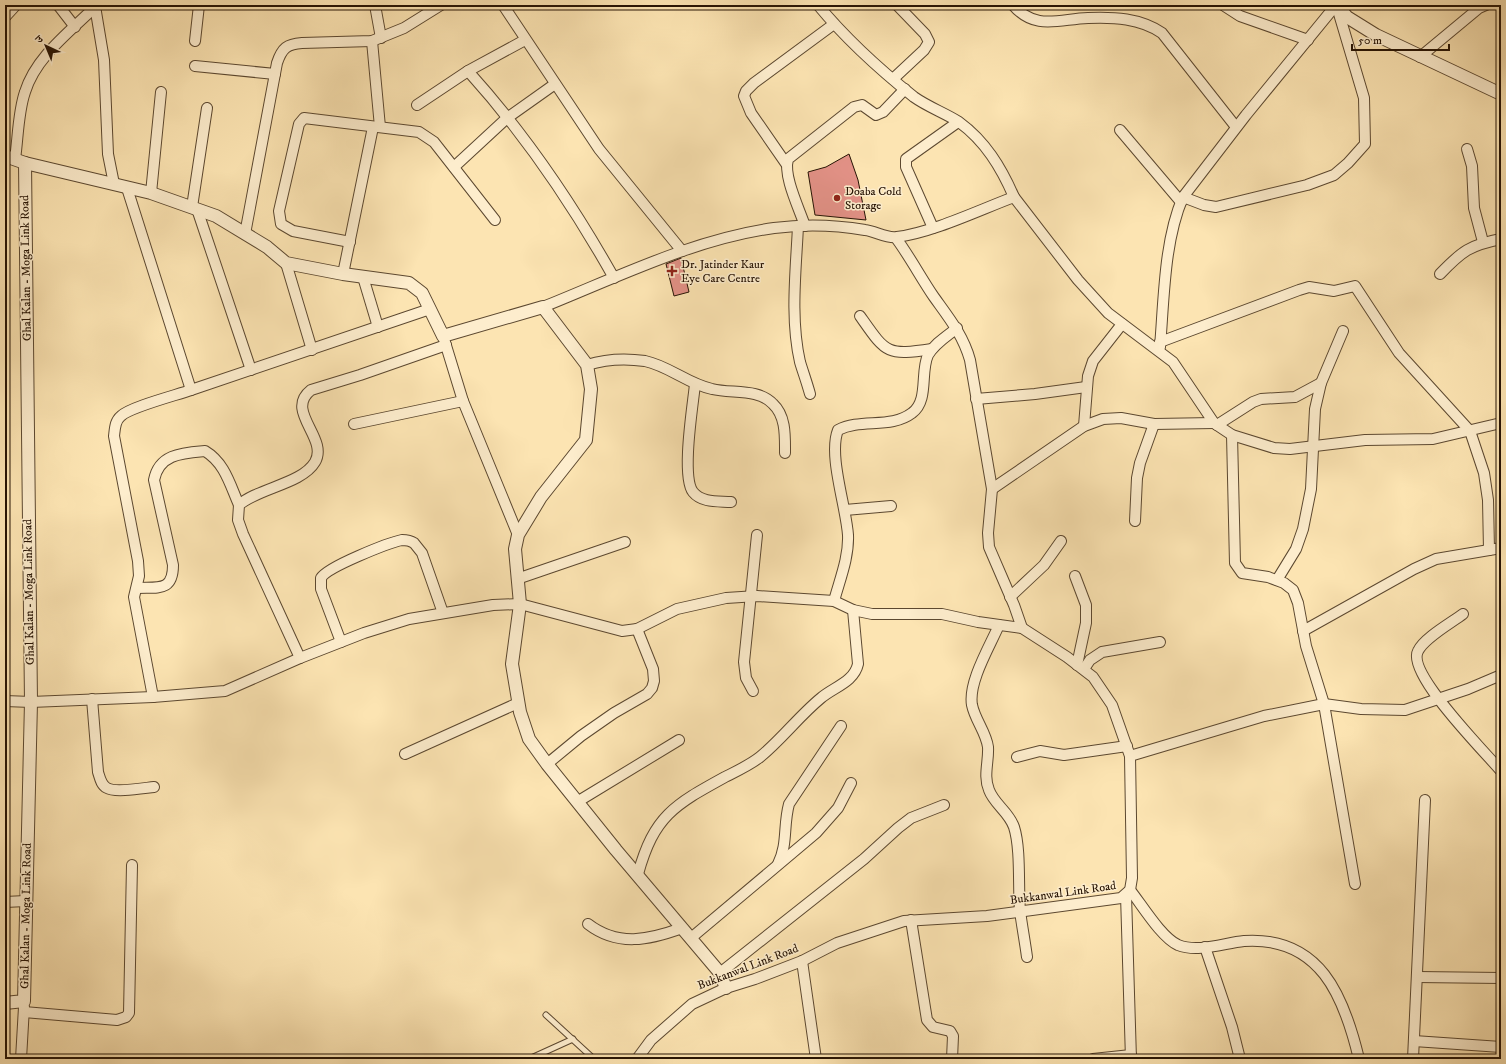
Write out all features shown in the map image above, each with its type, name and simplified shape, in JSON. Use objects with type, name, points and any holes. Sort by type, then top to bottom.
[{"type":"street","points":[[5,17],[16,5]]},
{"type":"street","points":[[58,5],[75,27]]},
{"type":"street","points":[[195,41],[199,5]]},
{"type":"street","points":[[343,274],[377,127],[375,5]]},
{"type":"street","points":[[246,234],[280,52],[291,44],[376,40],[404,28],[441,5]]},
{"type":"street","points":[[503,5],[599,149],[682,251]]},
{"type":"street","points":[[818,5],[834,24],[893,79],[916,98],[958,122],[980,140],[1003,172],[1014,197],[1078,280],[1108,313],[1122,324],[1160,346],[1173,362],[1216,424],[1232,435],[1274,448],[1314,447],[1365,440],[1433,439],[1501,423]]},
{"type":"street","points":[[893,79],[924,50],[929,42],[925,34],[897,5]]},
{"type":"street","points":[[1013,5],[1026,17],[1038,22],[1053,22],[1087,18],[1138,21],[1150,25],[1162,33],[1236,127]]},
{"type":"street","points":[[1223,5],[1240,16],[1308,40]]},
{"type":"street","points":[[1160,346],[1167,264],[1177,210],[1182,200],[1236,127],[1337,5]]},
{"type":"street","points":[[1337,5],[1347,18],[1356,24],[1501,94]]},
{"type":"street","points":[[1120,130],[1182,200],[1204,205],[1216,207],[1307,185],[1334,175],[1359,152],[1365,144],[1366,113],[1364,98],[1337,5]]},
{"type":"street","points":[[1420,56],[1479,8],[1486,5]]},
{"type":"street","points":[[96,6],[47,54],[32,75],[24,93],[15,159],[151,194],[216,216],[267,247],[286,263],[343,274],[409,283],[422,293],[444,340],[463,401],[518,535]]},
{"type":"street","points":[[96,6],[104,60],[108,154],[114,184]]},
{"type":"street","points":[[810,394],[800,361],[796,336],[795,287],[801,226],[786,165],[751,113],[744,96],[746,91],[754,83],[834,24]]},
{"type":"street","points":[[417,105],[468,71],[525,40]]},
{"type":"street","points":[[195,66],[275,74]]},
{"type":"street","points":[[468,71],[507,118],[589,234],[614,278]]},
{"type":"street","points":[[454,167],[507,118],[555,84]]},
{"type":"street","points":[[786,165],[788,158],[796,151],[854,107],[862,105],[876,115],[883,112],[905,89]]},
{"type":"street","points":[[151,194],[161,92]]},
{"type":"street","points":[[207,108],[195,208],[251,370]]},
{"type":"street","points":[[350,242],[293,231],[281,224],[279,211],[301,119],[331,120],[418,132],[426,135],[434,142],[495,220]]},
{"type":"street","points":[[933,228],[906,167],[906,159],[958,122]]},
{"type":"street","points":[[1467,148],[1472,166],[1474,208],[1483,242]]},
{"type":"street","name":"Ghal Kalan - Moga Link Road","points":[[5,1003],[24,1007],[30,702],[15,159]]},
{"type":"street","points":[[127,188],[191,390]]},
{"type":"street","points":[[239,505],[251,497],[298,477],[310,468],[315,461],[318,453],[303,412],[302,401],[305,394],[311,390],[360,375],[444,340],[543,307],[682,251],[740,235],[775,228],[817,225],[866,230],[896,238],[933,228],[1014,197]]},
{"type":"street","points":[[5,701],[30,702],[153,697],[225,691],[300,658],[409,619],[493,605],[520,604],[622,631],[637,629],[677,609],[726,598],[751,596],[834,601],[853,610],[872,614],[942,614],[1022,628],[989,547],[988,533],[992,489],[970,360],[966,345],[957,328],[933,296],[913,262],[896,238]]},
{"type":"street","points":[[1440,274],[1464,251],[1483,242],[1501,238]]},
{"type":"street","points":[[286,263],[312,350]]},
{"type":"street","points":[[363,277],[378,327]]},
{"type":"street","points":[[1160,346],[1299,290],[1310,287],[1334,291],[1355,286],[1399,353],[1470,431],[1484,474],[1488,500],[1489,550]]},
{"type":"street","points":[[543,307],[588,365],[590,389],[586,440],[541,497],[518,535],[515,549],[520,604],[512,664],[518,703],[529,739],[547,764],[577,802],[720,972],[726,988]]},
{"type":"street","points":[[153,697],[134,597],[137,588],[138,561],[114,436],[116,422],[126,412],[430,309]]},
{"type":"street","points":[[860,316],[878,342],[886,349],[894,352],[906,353],[932,349]]},
{"type":"street","points":[[1084,426],[1086,387],[1093,361],[1122,324]]},
{"type":"street","points":[[834,601],[848,549],[845,510],[835,460],[834,443],[838,430],[855,424],[894,421],[913,413],[922,397],[927,357],[932,349],[957,328]]},
{"type":"street","points":[[1277,580],[1296,548],[1303,529],[1311,489],[1315,409],[1321,383],[1343,331]]},
{"type":"street","points":[[588,365],[604,360],[623,359],[644,361],[661,366],[695,384],[712,389],[758,395],[774,404],[783,422],[785,453]]},
{"type":"street","points":[[992,489],[1084,426],[1103,419],[1122,418],[1154,424],[1216,424],[1253,402],[1261,399],[1294,397],[1321,383]]},
{"type":"street","points":[[695,384],[688,462],[688,480],[693,492],[702,498],[712,501],[731,502]]},
{"type":"street","points":[[976,398],[1035,394],[1086,387]]},
{"type":"street","points":[[354,424],[463,401]]},
{"type":"street","points":[[1135,521],[1137,478],[1140,463],[1154,424]]},
{"type":"street","points":[[1232,435],[1235,563],[1242,573],[1284,582],[1293,590],[1298,603],[1312,670],[1324,704],[1355,884]]},
{"type":"street","points":[[137,588],[165,587],[170,583],[173,576],[173,565],[154,480],[156,470],[161,462],[172,457],[205,451],[215,457],[223,467],[239,505],[238,520],[243,534],[300,658]]},
{"type":"street","points":[[845,510],[891,506]]},
{"type":"street","points":[[753,691],[745,670],[757,535]]},
{"type":"street","points":[[342,642],[321,589],[321,578],[328,570],[359,556],[403,540],[414,542],[422,553],[443,613]]},
{"type":"street","points":[[1010,597],[1044,565],[1061,541]]},
{"type":"street","points":[[517,579],[625,542]]},
{"type":"street","points":[[1303,631],[1414,569],[1436,559],[1501,548]]},
{"type":"street","points":[[1075,576],[1082,592],[1086,611],[1086,623],[1080,667]]},
{"type":"street","points":[[638,874],[645,851],[654,831],[664,817],[694,795],[759,757],[808,708],[856,672],[858,664],[853,610]]},
{"type":"street","points":[[1463,614],[1428,640],[1418,650],[1416,659],[1419,670],[1437,699],[1501,771]]},
{"type":"street","points":[[999,625],[975,681],[972,692],[972,704],[988,747],[986,778],[988,788],[992,797],[1009,816],[1014,827],[1017,840],[1020,912],[1027,956]]},
{"type":"street","name":"Bukkanwal Link Road","points":[[637,1059],[651,1040],[692,1004],[726,988],[755,979],[802,961],[837,943],[904,921],[987,916],[1020,912],[1116,899],[1128,893],[1132,878],[1130,756],[1112,705],[1093,677],[1022,628]]},
{"type":"street","points":[[547,764],[581,736],[614,713],[647,694],[652,688],[654,680],[653,669],[637,629]]},
{"type":"street","points":[[1080,667],[1102,652],[1160,642]]},
{"type":"street","points":[[1130,756],[1264,716],[1324,704],[1361,708],[1405,710],[1501,675]]},
{"type":"street","points":[[92,699],[98,772],[101,781],[106,788],[113,790],[154,787]]},
{"type":"street","points":[[405,754],[518,703]]},
{"type":"street","points":[[778,865],[784,852],[784,819],[789,804],[841,726]]},
{"type":"street","points":[[577,802],[679,740]]},
{"type":"street","points":[[1017,757],[1040,751],[1064,755],[1127,746]]},
{"type":"street","points":[[691,938],[830,819],[838,808],[851,783]]},
{"type":"street","points":[[1413,1059],[1425,800]]},
{"type":"street","points":[[720,972],[864,859],[907,821],[944,805]]},
{"type":"street","points":[[21,1059],[24,1007],[117,1020],[126,1017],[128,1013],[132,865]]},
{"type":"street","points":[[1128,893],[1171,941],[1179,945],[1205,947],[1244,941],[1265,942],[1280,944],[1299,952],[1314,963],[1333,986],[1352,1032],[1359,1059]]},
{"type":"street","points":[[1093,1059],[1131,1057],[1128,893]]},
{"type":"street","points":[[5,902],[26,901]]},
{"type":"street","points":[[911,920],[927,1020],[933,1026],[950,1031],[953,1036],[952,1059]]},
{"type":"street","points":[[588,924],[599,933],[611,938],[624,939],[660,936],[682,928]]},
{"type":"street","points":[[1205,947],[1232,1027],[1240,1059]]},
{"type":"street","points":[[802,961],[816,1059]]},
{"type":"street","points":[[1417,977],[1501,978]]},
{"type":"street","points":[[1414,1041],[1501,1047]]},
{"type":"lane","points":[[546,1015],[594,1059]]},
{"type":"lane","points":[[529,1059],[573,1039]]},
{"type":"building","name":"Doaba Cold Storage","points":[[849,154],[858,180],[866,220],[815,215],[808,172],[826,167]]},
{"type":"building","points":[[681,258],[689,292],[674,296],[666,264]]},
{"type":"place","name":"Doaba Cold Storage","points":[[837,198]]},
{"type":"place","name":"Dr. Jatinder Kaur Eye Care Centre","points":[[672,271]]}]
